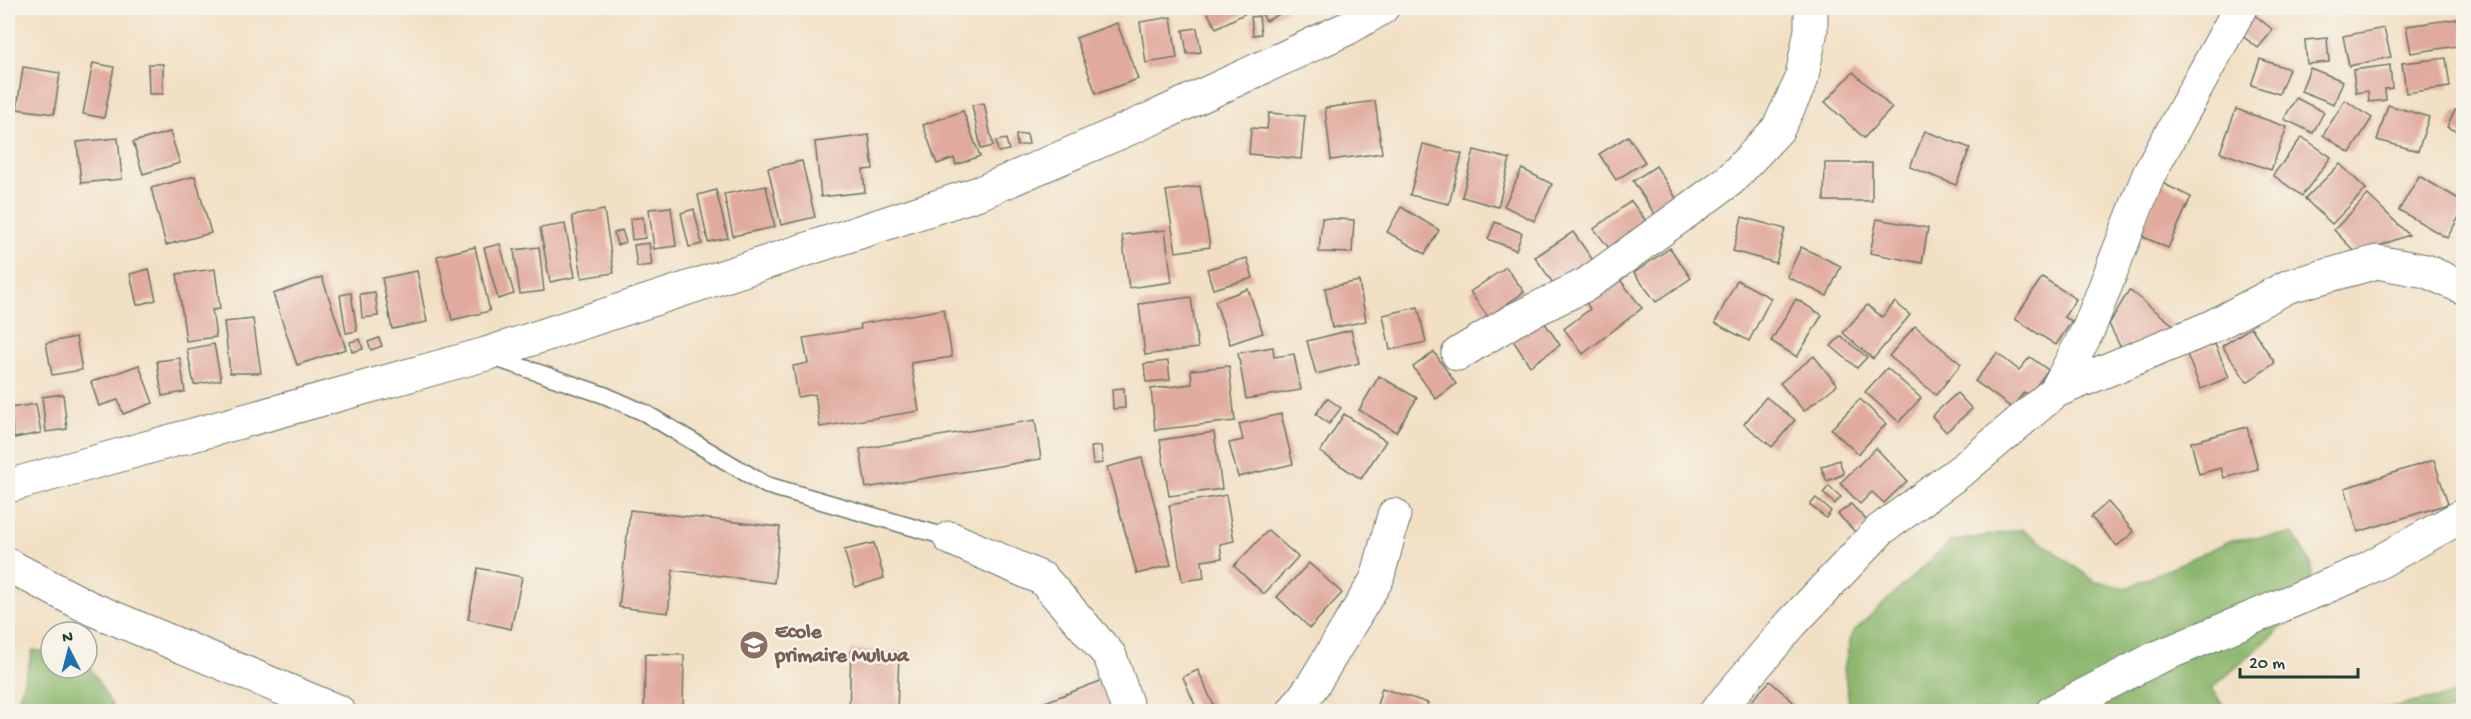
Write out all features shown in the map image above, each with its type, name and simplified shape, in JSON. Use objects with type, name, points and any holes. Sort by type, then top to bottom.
[{"type":"street","points":[[8,486],[486,354],[982,192],[1160,115],[1348,28],[1382,8]]},
{"type":"street","points":[[1458,354],[1514,320],[1587,284],[1731,180],[1778,129],[1801,81],[1811,30],[1811,8]]},
{"type":"street","points":[[2056,391],[2090,328],[2149,174],[2240,8]]},
{"type":"street","points":[[1716,711],[1791,624],[1880,530],[1966,467],[2056,391],[2209,328],[2289,286],[2377,261],[2426,271],[2463,288]]},
{"type":"street","points":[[1293,711],[1313,685],[1377,579],[1394,515]]},
{"type":"street","points":[[2052,711],[2154,659],[2361,572],[2463,515]]},
{"type":"street","points":[[950,538],[1043,579],[1110,656],[1129,711]]},
{"type":"street","points":[[8,565],[90,608],[339,711]]},
{"type":"lane","points":[[486,354],[594,392],[645,413],[766,485],[950,538]]},
{"type":"green space","points":[[2023,529],[2096,582],[2127,588],[2232,540],[2293,534],[2312,566],[2310,603],[2211,689],[2228,711],[1850,711],[1844,668],[1852,633],[1950,542]]},
{"type":"green space","points":[[33,650],[39,651],[39,680],[97,680],[115,711],[15,711]]},
{"type":"green space","points":[[2463,693],[2463,711],[2371,711]]},
{"type":"building","points":[[1205,8],[1243,8],[1246,13],[1216,28]]},
{"type":"building","points":[[1249,8],[1291,8],[1266,21],[1259,9],[1252,13]]},
{"type":"building","points":[[2251,12],[2273,30],[2258,48],[2236,31]]},
{"type":"building","points":[[1259,16],[1261,34],[1253,35],[1251,17]]},
{"type":"building","points":[[1171,17],[1177,58],[1146,63],[1140,22]]},
{"type":"building","points":[[2464,18],[2464,45],[2411,53],[2406,26]]},
{"type":"building","points":[[1117,23],[1138,79],[1096,94],[1076,38]]},
{"type":"building","points":[[1197,28],[1201,52],[1187,54],[1183,30]]},
{"type":"building","points":[[2384,28],[2391,57],[2349,66],[2343,36]]},
{"type":"building","points":[[2327,38],[2329,62],[2307,64],[2305,40]]},
{"type":"building","points":[[2446,58],[2450,87],[2406,93],[2402,63]]},
{"type":"building","points":[[2260,59],[2289,69],[2279,94],[2251,85]]},
{"type":"building","points":[[93,63],[114,67],[104,118],[83,114]]},
{"type":"building","points":[[148,64],[163,64],[163,94],[149,94]]},
{"type":"building","points":[[2390,65],[2392,88],[2385,89],[2386,100],[2369,102],[2368,91],[2356,93],[2353,70]]},
{"type":"building","points":[[23,67],[60,73],[54,114],[17,109]]},
{"type":"building","points":[[2310,68],[2343,81],[2334,104],[2301,91]]},
{"type":"building","points":[[1853,72],[1892,108],[1864,138],[1825,102]]},
{"type":"building","points":[[2296,98],[2324,112],[2313,133],[2284,119]]},
{"type":"building","points":[[2345,100],[2372,118],[2350,153],[2323,135]]},
{"type":"building","points":[[1375,101],[1382,153],[1331,160],[1325,108]]},
{"type":"building","points":[[984,103],[993,146],[981,149],[972,105]]},
{"type":"building","points":[[2388,105],[2429,117],[2418,151],[2377,140]]},
{"type":"building","points":[[2236,109],[2287,127],[2271,170],[2220,152]]},
{"type":"building","points":[[2455,110],[2464,113],[2464,134],[2447,127]]},
{"type":"building","points":[[963,111],[980,156],[956,165],[954,158],[937,164],[923,125]]},
{"type":"building","points":[[1269,113],[1305,116],[1301,159],[1249,154],[1251,128],[1267,129]]},
{"type":"building","points":[[1925,131],[1970,148],[1956,185],[1910,167]]},
{"type":"building","points":[[170,132],[180,163],[143,174],[133,142]]},
{"type":"building","points":[[1027,134],[1029,144],[1017,146],[1016,135]]},
{"type":"building","points":[[869,135],[873,169],[863,170],[865,192],[821,197],[815,142]]},
{"type":"building","points":[[1628,136],[1645,162],[1616,180],[1599,154]]},
{"type":"building","points":[[2302,137],[2331,157],[2302,196],[2273,175]]},
{"type":"building","points":[[118,138],[122,179],[81,183],[77,142]]},
{"type":"building","points":[[1006,139],[1009,150],[998,152],[996,141]]},
{"type":"building","points":[[1423,144],[1462,154],[1449,204],[1410,195]]},
{"type":"building","points":[[1474,150],[1510,159],[1498,207],[1462,197]]},
{"type":"building","points":[[802,161],[815,217],[781,225],[768,168]]},
{"type":"building","points":[[1825,163],[1872,163],[1872,201],[1824,201]]},
{"type":"building","points":[[2340,164],[2366,189],[2332,224],[2305,199]]},
{"type":"building","points":[[1656,166],[1678,201],[1656,216],[1633,181]]},
{"type":"building","points":[[1522,169],[1552,184],[1534,221],[1504,206]]},
{"type":"building","points":[[195,176],[211,233],[166,245],[151,188]]},
{"type":"building","points":[[2419,176],[2464,202],[2464,208],[2447,238],[2399,210]]},
{"type":"building","points":[[2162,183],[2191,197],[2168,248],[2139,235]]},
{"type":"building","points":[[766,186],[775,227],[733,236],[724,194]]},
{"type":"building","points":[[1200,186],[1210,247],[1176,252],[1166,191]]},
{"type":"building","points":[[716,190],[728,238],[708,242],[698,195]]},
{"type":"building","points":[[2368,195],[2409,235],[2357,254],[2334,230]]},
{"type":"building","points":[[1631,201],[1653,230],[1616,257],[1594,229]]},
{"type":"building","points":[[671,207],[676,246],[654,249],[649,209]]},
{"type":"building","points":[[1401,207],[1439,230],[1425,254],[1387,232]]},
{"type":"building","points":[[694,209],[702,244],[689,247],[681,213]]},
{"type":"building","points":[[604,210],[614,273],[582,278],[572,216]]},
{"type":"building","points":[[643,217],[645,238],[632,240],[630,219]]},
{"type":"building","points":[[1742,217],[1785,229],[1776,263],[1733,251]]},
{"type":"building","points":[[1322,218],[1354,220],[1352,253],[1319,252]]},
{"type":"building","points":[[1877,219],[1928,228],[1922,263],[1870,253]]},
{"type":"building","points":[[1495,222],[1522,233],[1516,250],[1488,239]]},
{"type":"building","points":[[565,224],[575,277],[550,282],[540,228]]},
{"type":"building","points":[[622,230],[626,242],[617,245],[614,233]]},
{"type":"building","points":[[1165,230],[1172,282],[1129,288],[1122,235]]},
{"type":"building","points":[[1573,232],[1597,266],[1559,292],[1535,257]]},
{"type":"building","points":[[649,243],[652,265],[637,267],[634,245]]},
{"type":"building","points":[[500,244],[514,294],[498,299],[484,248]]},
{"type":"building","points":[[475,247],[490,311],[452,320],[437,256]]},
{"type":"building","points":[[539,247],[544,291],[520,294],[514,250]]},
{"type":"building","points":[[1801,247],[1841,266],[1827,296],[1787,277]]},
{"type":"building","points":[[1670,248],[1691,278],[1656,302],[1634,273]]},
{"type":"building","points":[[1247,258],[1253,278],[1213,289],[1207,269]]},
{"type":"building","points":[[1506,267],[1524,292],[1488,317],[1470,292]]},
{"type":"building","points":[[149,269],[156,300],[137,305],[130,274]]},
{"type":"building","points":[[215,269],[220,309],[212,310],[216,337],[186,341],[177,274]]},
{"type":"building","points":[[417,271],[427,322],[392,329],[382,278]]},
{"type":"building","points":[[322,277],[346,349],[297,365],[273,294]]},
{"type":"building","points":[[1618,277],[1642,308],[1583,354],[1564,329],[1590,309],[1585,301]]},
{"type":"building","points":[[2042,277],[2076,299],[2064,317],[2072,321],[2056,345],[2015,319]]},
{"type":"building","points":[[1737,280],[1771,298],[1749,341],[1715,323]]},
{"type":"building","points":[[1359,281],[1366,321],[1332,328],[1325,288]]},
{"type":"building","points":[[1248,289],[1263,333],[1230,344],[1215,301]]},
{"type":"building","points":[[2129,290],[2176,327],[2121,348],[2109,324]]},
{"type":"building","points":[[375,292],[378,316],[362,318],[360,294]]},
{"type":"building","points":[[351,293],[357,331],[346,333],[340,295]]},
{"type":"building","points":[[1191,297],[1198,348],[1145,355],[1139,304]]},
{"type":"building","points":[[1796,299],[1822,315],[1797,357],[1771,341]]},
{"type":"building","points":[[1895,302],[1910,315],[1873,359],[1843,333],[1867,305],[1882,317]]},
{"type":"building","points":[[1418,307],[1426,342],[1390,350],[1383,315]]},
{"type":"building","points":[[944,309],[952,357],[911,363],[919,411],[820,427],[815,394],[798,397],[793,366],[808,363],[803,338],[861,329],[860,324]]},
{"type":"building","points":[[1540,316],[1560,345],[1530,366],[1510,336]]},
{"type":"building","points":[[253,319],[261,373],[230,373],[224,322]]},
{"type":"building","points":[[1915,326],[1961,364],[1936,395],[1889,356]]},
{"type":"building","points":[[2251,327],[2275,363],[2247,382],[2222,346]]},
{"type":"building","points":[[1351,330],[1359,363],[1316,374],[1307,341]]},
{"type":"building","points":[[1841,336],[1867,357],[1857,368],[1831,346]]},
{"type":"building","points":[[76,337],[82,370],[52,375],[46,343]]},
{"type":"building","points":[[379,338],[382,346],[371,350],[368,342]]},
{"type":"building","points":[[360,339],[363,349],[352,352],[350,342]]},
{"type":"building","points":[[214,344],[221,380],[194,385],[187,349]]},
{"type":"building","points":[[2215,344],[2229,377],[2201,389],[2187,355]]},
{"type":"building","points":[[1273,347],[1274,357],[1294,354],[1301,390],[1246,399],[1238,353]]},
{"type":"building","points":[[1434,352],[1456,384],[1436,399],[1413,367]]},
{"type":"building","points":[[1997,353],[2019,370],[2030,357],[2048,370],[2029,396],[2024,392],[2012,408],[1975,381]]},
{"type":"building","points":[[1814,356],[1837,385],[1804,411],[1780,383]]},
{"type":"building","points":[[180,358],[185,392],[162,396],[157,361]]},
{"type":"building","points":[[1168,361],[1170,380],[1146,382],[1144,364]]},
{"type":"building","points":[[139,365],[153,403],[123,414],[118,400],[99,406],[91,382]]},
{"type":"building","points":[[1229,366],[1235,421],[1155,430],[1151,389],[1192,384],[1191,370]]},
{"type":"building","points":[[1887,368],[1921,398],[1899,422],[1865,392]]},
{"type":"building","points":[[1379,376],[1417,398],[1396,432],[1359,410]]},
{"type":"building","points":[[1124,388],[1125,408],[1113,409],[1112,389]]},
{"type":"building","points":[[1957,393],[1972,409],[1946,432],[1932,416]]},
{"type":"building","points":[[63,394],[67,429],[46,432],[42,397]]},
{"type":"building","points":[[1766,397],[1795,420],[1772,447],[1744,424]]},
{"type":"building","points":[[1327,398],[1341,408],[1329,424],[1316,414]]},
{"type":"building","points":[[1860,399],[1886,424],[1858,454],[1831,429]]},
{"type":"building","points":[[36,404],[41,433],[14,438],[9,408]]},
{"type":"building","points":[[1281,414],[1293,464],[1238,477],[1229,443],[1243,440],[1239,424]]},
{"type":"building","points":[[1344,414],[1386,441],[1361,479],[1320,452]]},
{"type":"building","points":[[1035,420],[1041,459],[866,488],[860,449]]},
{"type":"building","points":[[2247,427],[2258,469],[2224,478],[2221,468],[2199,474],[2191,442]]},
{"type":"building","points":[[1214,432],[1222,489],[1169,496],[1160,440]]},
{"type":"building","points":[[1101,446],[1103,463],[1093,464],[1091,447]]},
{"type":"building","points":[[1876,448],[1907,481],[1884,503],[1872,492],[1860,504],[1840,483]]},
{"type":"building","points":[[1142,458],[1171,565],[1137,574],[1107,467]]},
{"type":"building","points":[[1839,460],[1844,474],[1827,481],[1821,467]]},
{"type":"building","points":[[2434,460],[2448,504],[2358,532],[2345,488]]},
{"type":"building","points":[[1829,486],[1841,497],[1835,504],[1823,493]]},
{"type":"building","points":[[1226,495],[1234,541],[1220,544],[1222,558],[1202,561],[1204,578],[1182,581],[1169,505]]},
{"type":"building","points":[[1816,498],[1831,511],[1826,518],[1810,505]]},
{"type":"building","points":[[2108,502],[2134,532],[2117,546],[2091,517]]},
{"type":"building","points":[[1851,504],[1868,522],[1856,533],[1838,514]]},
{"type":"building","points":[[630,510],[780,527],[774,583],[673,570],[668,613],[619,607]]},
{"type":"building","points":[[1268,530],[1298,557],[1264,594],[1234,566]]},
{"type":"building","points":[[874,543],[884,578],[855,587],[844,550]]},
{"type":"building","points":[[1309,563],[1342,593],[1310,628],[1277,597]]},
{"type":"building","points":[[478,568],[522,577],[511,629],[468,619]]},
{"type":"building","points":[[851,650],[899,652],[897,712],[849,712]]},
{"type":"building","points":[[645,654],[684,655],[683,712],[644,712]]},
{"type":"building","points":[[1198,670],[1214,706],[1201,712],[1198,712],[1183,677]]},
{"type":"building","points":[[1111,677],[1124,712],[1019,712]]},
{"type":"building","points":[[1770,681],[1802,710],[1801,712],[1741,712]]},
{"type":"building","points":[[1382,688],[1428,703],[1425,712],[1375,712]]},
{"type":"place","name":"Ecole primaire Mulwa","points":[[754,645]]}]
